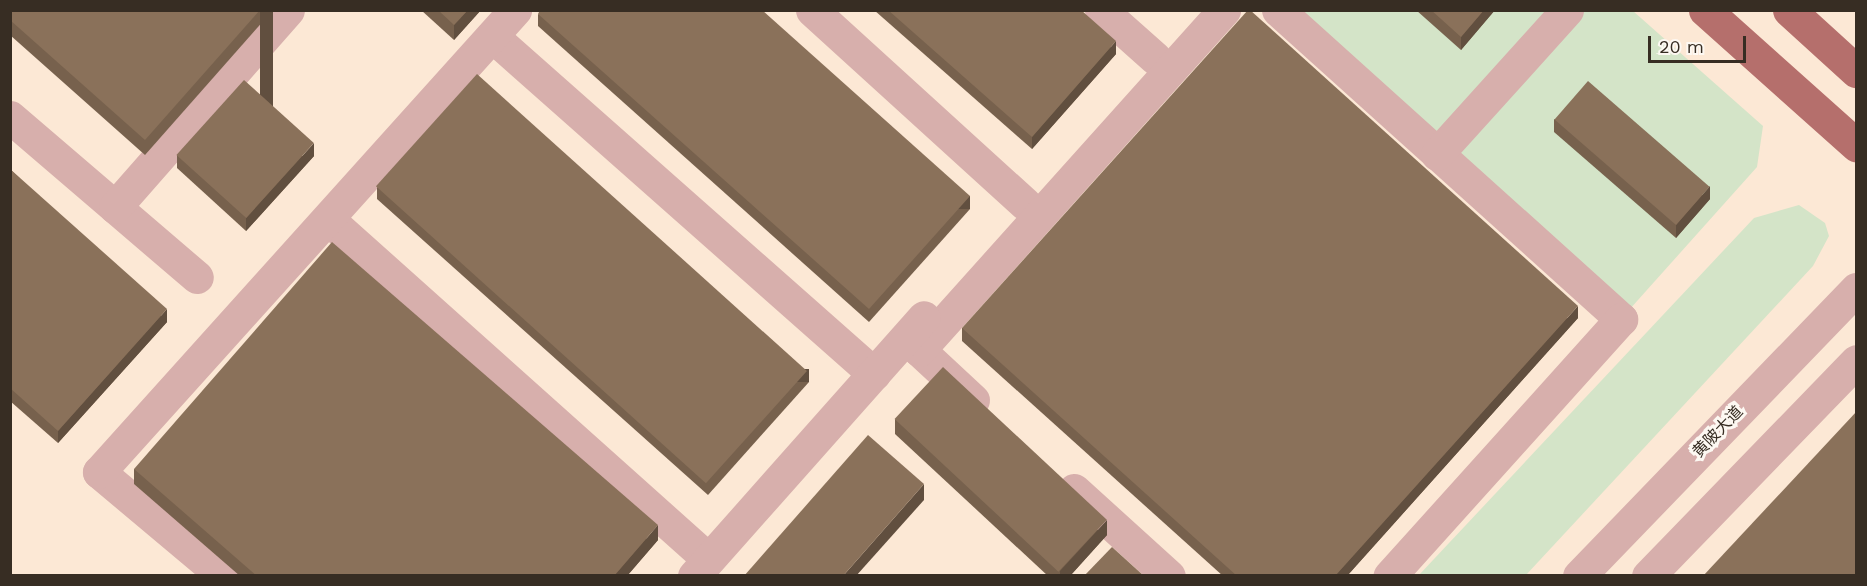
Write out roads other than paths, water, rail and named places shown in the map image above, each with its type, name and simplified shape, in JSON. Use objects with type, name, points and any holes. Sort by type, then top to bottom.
[{"type":"main road","points":[[1704,10],[1857,145]]},
{"type":"main road","points":[[1789,10],[1857,71]]},
{"type":"street","points":[[115,207],[288,10]]},
{"type":"street","points":[[223,576],[99,472],[515,10]]},
{"type":"street","points":[[812,10],[1025,204]]},
{"type":"street","points":[[1101,10],[1155,58]]},
{"type":"street","points":[[328,219],[701,568],[1197,10]]},
{"type":"street","points":[[996,420],[919,350],[1224,10]]},
{"type":"street","points":[[1278,10],[1621,320],[1390,576]]},
{"type":"street","points":[[1437,154],[1567,10]]},
{"type":"street","points":[[492,36],[874,374]]},
{"type":"street","points":[[10,117],[197,277]]},
{"type":"street","name":"黄陂大道","points":[[1579,576],[1857,288]]},
{"type":"street","points":[[1648,576],[1857,361]]},
{"type":"street","points":[[1048,467],[1169,576]]}]
